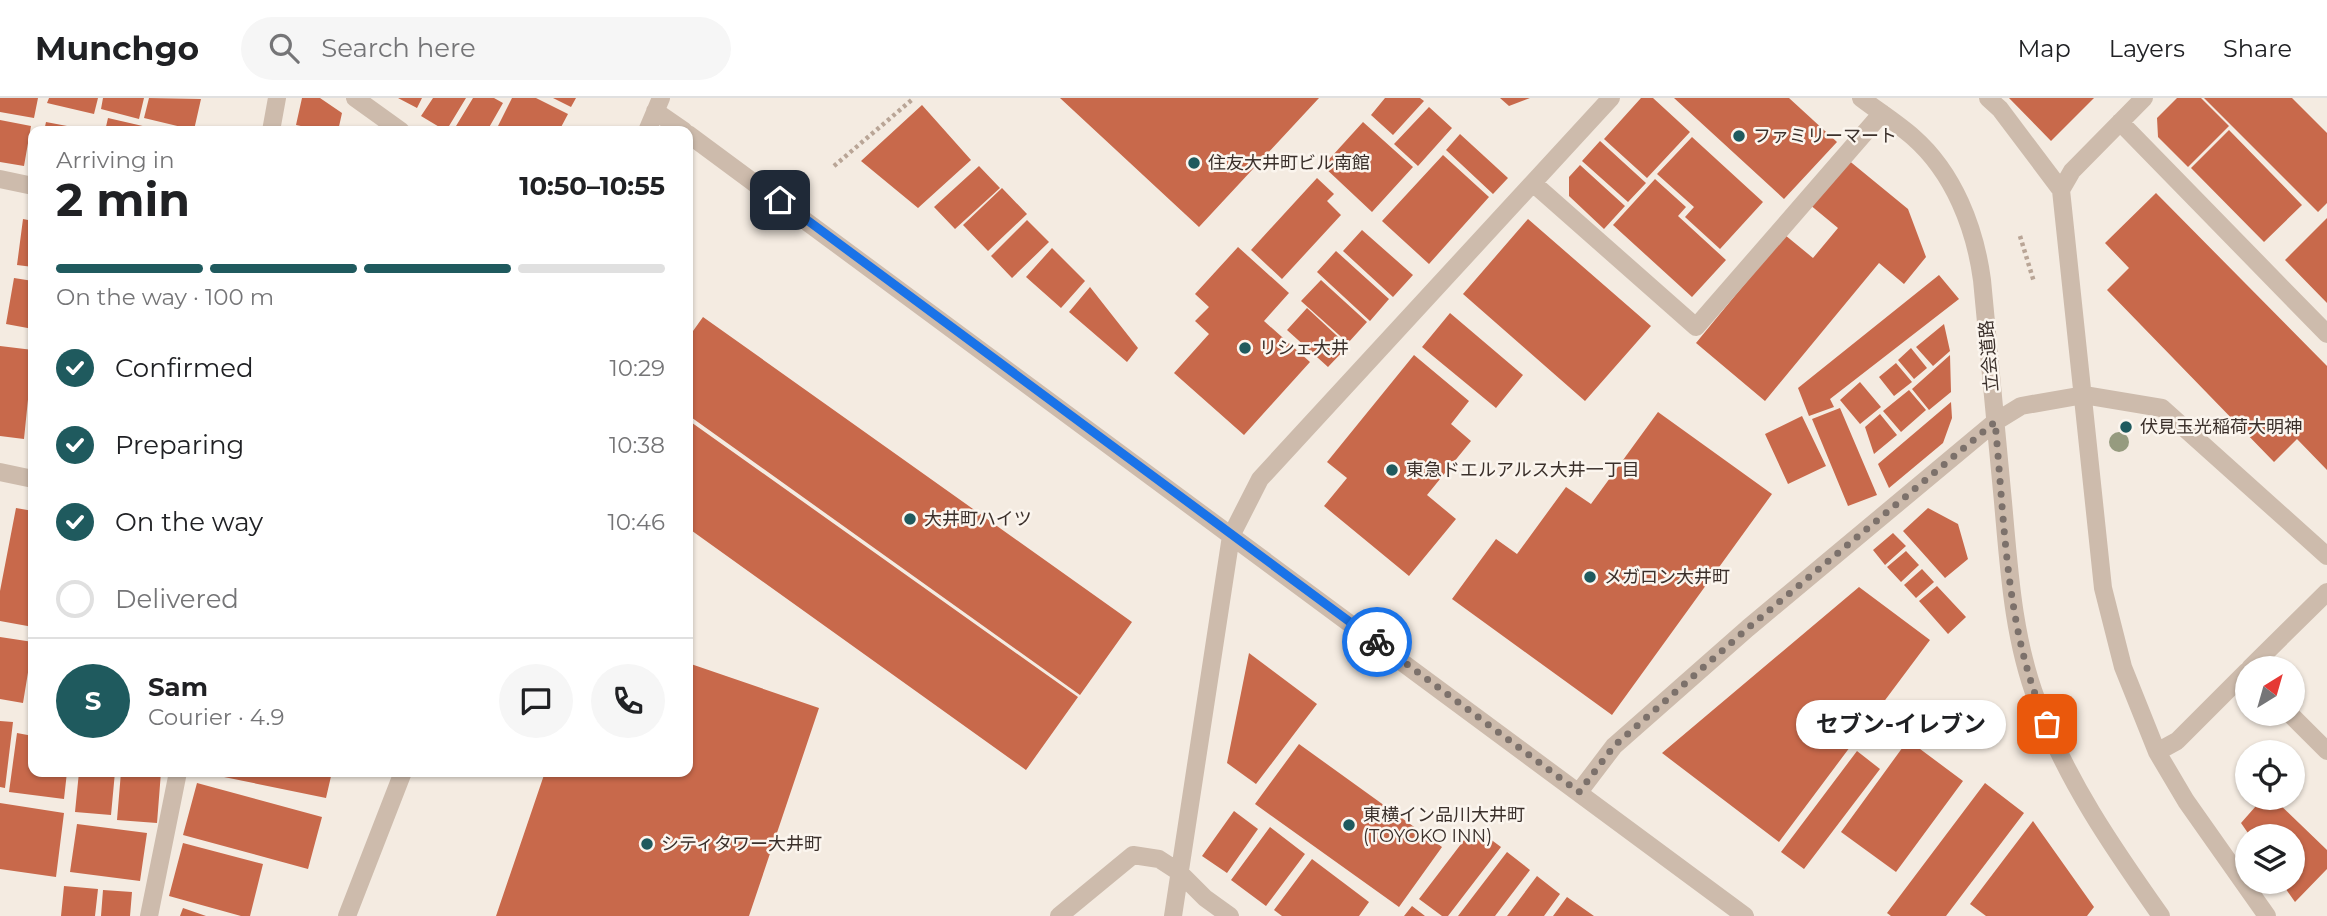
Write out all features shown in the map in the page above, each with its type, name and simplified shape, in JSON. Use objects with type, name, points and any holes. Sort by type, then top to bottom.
[{"type":"street","points":[[272,126],[277,98]]},
{"type":"street","points":[[355,98],[394,126]]},
{"type":"street","points":[[1173,916],[1231,536],[1260,479],[1611,98]]},
{"type":"street","name":"立会道路","points":[[1861,98],[1913,137],[1929,153],[1954,191],[1972,232],[1982,280],[2010,578],[2020,644],[2036,700],[2068,773],[2105,836],[2161,916]]},
{"type":"street","points":[[1989,98],[2062,190],[2103,588],[2123,667],[2157,752],[2186,801],[2267,916]]},
{"type":"street","points":[[2062,190],[2072,172],[2144,98]]},
{"type":"street","points":[[649,126],[658,105],[680,126]]},
{"type":"street","points":[[1534,184],[1696,327],[1882,113]]},
{"type":"street","points":[[2120,122],[2327,334]]},
{"type":"street","points":[[693,137],[1745,916]]},
{"type":"street","points":[[0,179],[28,186]]},
{"type":"street","points":[[1579,792],[1614,746],[1748,628],[1995,422],[2021,407],[2084,395],[2162,408],[2327,556]]},
{"type":"street","points":[[0,472],[28,478]]},
{"type":"street","points":[[2263,656],[2327,592]]},
{"type":"street","points":[[2157,752],[2177,741],[2235,684]]},
{"type":"street","points":[[2302,726],[2327,751]]},
{"type":"street","points":[[149,916],[177,777]]},
{"type":"street","points":[[347,916],[401,777]]},
{"type":"street","points":[[1059,916],[1133,855],[1159,859],[1179,872],[1205,898],[1230,916]]},
{"type":"path","points":[[834,166],[914,98]]},
{"type":"building","points":[[0,98],[38,98],[34,118],[0,112]]},
{"type":"building","points":[[49,98],[98,98],[94,114],[47,103]]},
{"type":"building","points":[[103,98],[144,98],[139,119],[101,109]]},
{"type":"building","points":[[149,98],[201,99],[195,126],[177,126],[144,118]]},
{"type":"building","points":[[302,98],[320,98],[342,113],[339,126],[296,125]]},
{"type":"building","points":[[398,98],[422,98],[417,108]]},
{"type":"building","points":[[433,98],[466,98],[449,126],[438,126],[421,116]]},
{"type":"building","points":[[473,98],[494,98],[503,103],[490,126],[456,126]]},
{"type":"building","points":[[512,98],[536,98],[568,114],[562,126],[498,126]]},
{"type":"building","points":[[553,98],[576,98],[571,107]]},
{"type":"building","name":"住友大井町ビル南館","points":[[1060,98],[1319,98],[1199,227]]},
{"type":"building","points":[[1385,98],[1420,98],[1424,101],[1393,135],[1371,115]]},
{"type":"building","points":[[1500,98],[1530,98],[1509,106]]},
{"type":"building","points":[[1641,98],[1653,98],[1690,132],[1647,178],[1604,139]]},
{"type":"building","points":[[1674,98],[1789,98],[1837,142],[1784,199]]},
{"type":"building","points":[[2009,98],[2094,98],[2051,141]]},
{"type":"building","points":[[2177,98],[2201,98],[2229,126],[2188,167],[2158,137],[2157,118]]},
{"type":"building","points":[[2204,98],[2292,98],[2327,133],[2327,203],[2318,212]]},
{"type":"building","points":[[922,105],[971,160],[918,208],[861,161]]},
{"type":"building","points":[[1429,107],[1452,128],[1418,166],[1394,144]]},
{"type":"building","points":[[108,118],[143,126],[106,126]]},
{"type":"building","points":[[0,120],[31,126],[28,126],[24,166],[0,162]]},
{"type":"building","points":[[46,122],[67,126],[45,126]]},
{"type":"building","points":[[1363,122],[1413,167],[1372,212],[1323,166]]},
{"type":"building","points":[[2229,130],[2302,205],[2264,242],[2191,168]]},
{"type":"building","points":[[1460,134],[1508,178],[1493,194],[1446,150]]},
{"type":"building","points":[[1692,137],[1763,202],[1720,249],[1685,217],[1694,207],[1657,174]]},
{"type":"building","points":[[1600,141],[1646,183],[1628,202],[1582,161]]},
{"type":"building","points":[[1443,155],[1489,197],[1429,264],[1382,221]]},
{"type":"building","points":[[1847,159],[1908,209],[1926,257],[1904,284],[1879,263],[1765,401],[1696,343],[1785,235],[1813,258],[1838,228],[1809,204]]},
{"type":"building","points":[[1580,165],[1625,206],[1604,229],[1569,196],[1569,177]]},
{"type":"building","points":[[979,166],[1000,188],[955,229],[934,207]]},
{"type":"building","points":[[1317,178],[1334,194],[1327,201],[1341,215],[1282,279],[1251,250]]},
{"type":"building","points":[[1655,179],[1686,207],[1678,216],[1726,260],[1692,297],[1613,225]]},
{"type":"building","points":[[1002,188],[1027,214],[988,251],[963,225]]},
{"type":"building","points":[[2156,193],[2327,366],[2327,470],[2297,439],[2274,462],[2107,290],[2129,268],[2105,243]]},
{"type":"building","points":[[2327,218],[2327,303],[2285,260]]},
{"type":"building","points":[[23,219],[28,220],[28,266],[17,265]]},
{"type":"building","points":[[1528,219],[1651,326],[1585,401],[1463,294]]},
{"type":"building","points":[[1027,220],[1049,242],[1012,278],[991,256]]},
{"type":"building","points":[[1362,230],[1413,275],[1393,297],[1343,251]]},
{"type":"building","name":"リシェ大井","points":[[1238,247],[1289,293],[1264,321],[1310,362],[1244,435],[1174,373],[1209,334],[1195,321],[1209,307],[1195,294]]},
{"type":"building","points":[[1052,248],[1085,281],[1061,308],[1026,277]]},
{"type":"building","points":[[1336,251],[1389,299],[1370,321],[1317,272]]},
{"type":"building","points":[[1939,275],[1959,299],[1830,399],[1834,407],[1809,416],[1798,388]]},
{"type":"building","points":[[14,278],[28,280],[28,328],[6,324]]},
{"type":"building","points":[[1321,280],[1367,322],[1348,343],[1301,301]]},
{"type":"building","points":[[1090,287],[1138,348],[1127,362],[1069,312]]},
{"type":"building","points":[[1307,308],[1348,346],[1328,367],[1287,330]]},
{"type":"building","points":[[1450,313],[1523,375],[1496,408],[1422,347]]},
{"type":"building","name":"大井町ハイツ","points":[[703,317],[1132,622],[1080,695],[693,419],[693,331]]},
{"type":"building","points":[[1944,324],[1950,351],[1933,366],[1916,347]]},
{"type":"building","points":[[0,346],[28,349],[28,399],[24,439],[0,436]]},
{"type":"building","points":[[1911,348],[1927,368],[1914,379],[1898,360]]},
{"type":"building","name":"東急ドエルアルス大井一丁目","points":[[1414,355],[1469,401],[1451,424],[1471,441],[1427,495],[1456,519],[1409,576],[1324,506],[1347,478],[1327,462]]},
{"type":"building","points":[[1950,355],[1951,392],[1929,410],[1912,389]]},
{"type":"building","points":[[1896,363],[1912,382],[1894,396],[1879,377]]},
{"type":"building","points":[[1860,382],[1881,407],[1860,424],[1840,400]]},
{"type":"building","points":[[1909,390],[1926,410],[1901,432],[1883,411]]},
{"type":"building","points":[[1951,402],[1952,418],[1943,443],[1889,488],[1878,464]]},
{"type":"building","points":[[1840,408],[1877,495],[1848,506],[1812,419]]},
{"type":"building","name":"メガロン大井町","points":[[1658,412],[1772,494],[1612,715],[1452,599],[1496,539],[1517,554],[1566,487],[1591,504]]},
{"type":"building","points":[[1880,414],[1897,435],[1874,454],[1865,427]]},
{"type":"building","points":[[1802,416],[1826,466],[1788,484],[1765,434]]},
{"type":"building","name":"大井町ハイツ","points":[[693,424],[1078,697],[1026,770],[693,532]]},
{"type":"building","points":[[16,508],[28,510],[28,626],[0,621],[0,591]]},
{"type":"building","points":[[1928,508],[1958,524],[1968,559],[1945,578],[1903,531]]},
{"type":"building","points":[[1893,533],[1906,546],[1885,565],[1873,550]]},
{"type":"building","points":[[1906,551],[1919,565],[1901,582],[1887,567]]},
{"type":"building","points":[[1922,569],[1934,582],[1916,598],[1904,585]]},
{"type":"building","points":[[1937,586],[1966,617],[1948,634],[1919,601]]},
{"type":"building","points":[[1859,587],[1930,640],[1779,842],[1662,753]]},
{"type":"building","points":[[0,637],[28,641],[28,672],[23,703],[0,699]]},
{"type":"building","points":[[1249,653],[1317,704],[1256,784],[1227,763]]},
{"type":"building","name":"シティタワー大井町","points":[[693,665],[819,708],[749,916],[496,916],[543,777],[693,777]]},
{"type":"building","points":[[0,721],[13,722],[5,788],[0,787]]},
{"type":"building","points":[[17,733],[28,735],[28,777],[66,777],[64,799],[9,792]]},
{"type":"building","points":[[1908,740],[1963,781],[1896,872],[1841,832]]},
{"type":"building","name":"東横イン品川大井町 (TOYOKO INN)","points":[[1299,744],[1442,847],[1399,907],[1255,804]]},
{"type":"building","points":[[1857,751],[1880,769],[1804,869],[1781,852]]},
{"type":"building","points":[[78,777],[115,777],[111,815],[75,812]]},
{"type":"building","points":[[121,777],[161,777],[157,823],[117,820]]},
{"type":"building","points":[[224,777],[331,777],[326,798]]},
{"type":"building","points":[[197,783],[322,817],[308,869],[183,835]]},
{"type":"building","points":[[1985,783],[2024,813],[1946,916],[1891,916],[1887,913]]},
{"type":"building","points":[[0,803],[64,813],[56,877],[0,869]]},
{"type":"building","points":[[2252,810],[2285,810],[2300,824],[2242,824]]},
{"type":"building","points":[[1234,811],[1258,829],[1227,873],[1202,856]]},
{"type":"building","points":[[2033,821],[2094,907],[2087,916],[1986,916],[1970,904]]},
{"type":"building","points":[[77,824],[147,833],[140,881],[70,872]]},
{"type":"building","points":[[1270,827],[1305,854],[1266,906],[1231,880]]},
{"type":"building","points":[[1474,827],[1501,847],[1448,916],[1442,916],[1419,899]]},
{"type":"building","points":[[2305,829],[2327,850],[2327,869],[2305,892]]},
{"type":"building","points":[[183,843],[263,864],[250,916],[241,916],[169,896]]},
{"type":"building","points":[[1507,852],[1530,870],[1495,916],[1458,916]]},
{"type":"building","points":[[1312,859],[1369,902],[1359,916],[1282,916],[1274,910]]},
{"type":"building","points":[[1537,876],[1560,894],[1544,916],[1507,916]]},
{"type":"building","points":[[64,886],[98,889],[95,916],[61,916]]},
{"type":"building","points":[[103,890],[132,892],[130,916],[101,916]]},
{"type":"building","points":[[2289,894],[2303,894],[2295,902]]},
{"type":"building","points":[[1567,897],[1594,916],[1553,916]]},
{"type":"building","points":[[1412,906],[1425,916],[1404,916]]},
{"type":"building","points":[[183,908],[206,916],[180,916]]},
{"type":"way so far","points":[[1377,642],[1579,792],[1614,746],[1748,628],[1995,422],[2010,578],[2020,644],[2036,700],[2047,724]]},
{"type":"place","name":"ファミリーマート","points":[[1739,136]]},
{"type":"place","name":"住友大井町ビル南館","points":[[1194,163]]},
{"type":"place","name":"リシェ大井","points":[[1245,348]]},
{"type":"place","name":"伏見玉光稲荷大明神","points":[[2126,427]]},
{"type":"place","name":"東急ドエルアルス大井一丁目","points":[[1392,470]]},
{"type":"place","name":"大井町ハイツ","points":[[910,519]]},
{"type":"place","name":"メガロン大井町","points":[[1590,577]]},
{"type":"place","name":"セブン-イレブン","points":[[2047,724]]},
{"type":"place","name":"東横イン品川大井町 (TOYOKO INN)","points":[[1349,825]]},
{"type":"place","name":"シティタワー大井町","points":[[647,844]]},
{"type":"route","points":[[780,200],[1377,642]]}]
